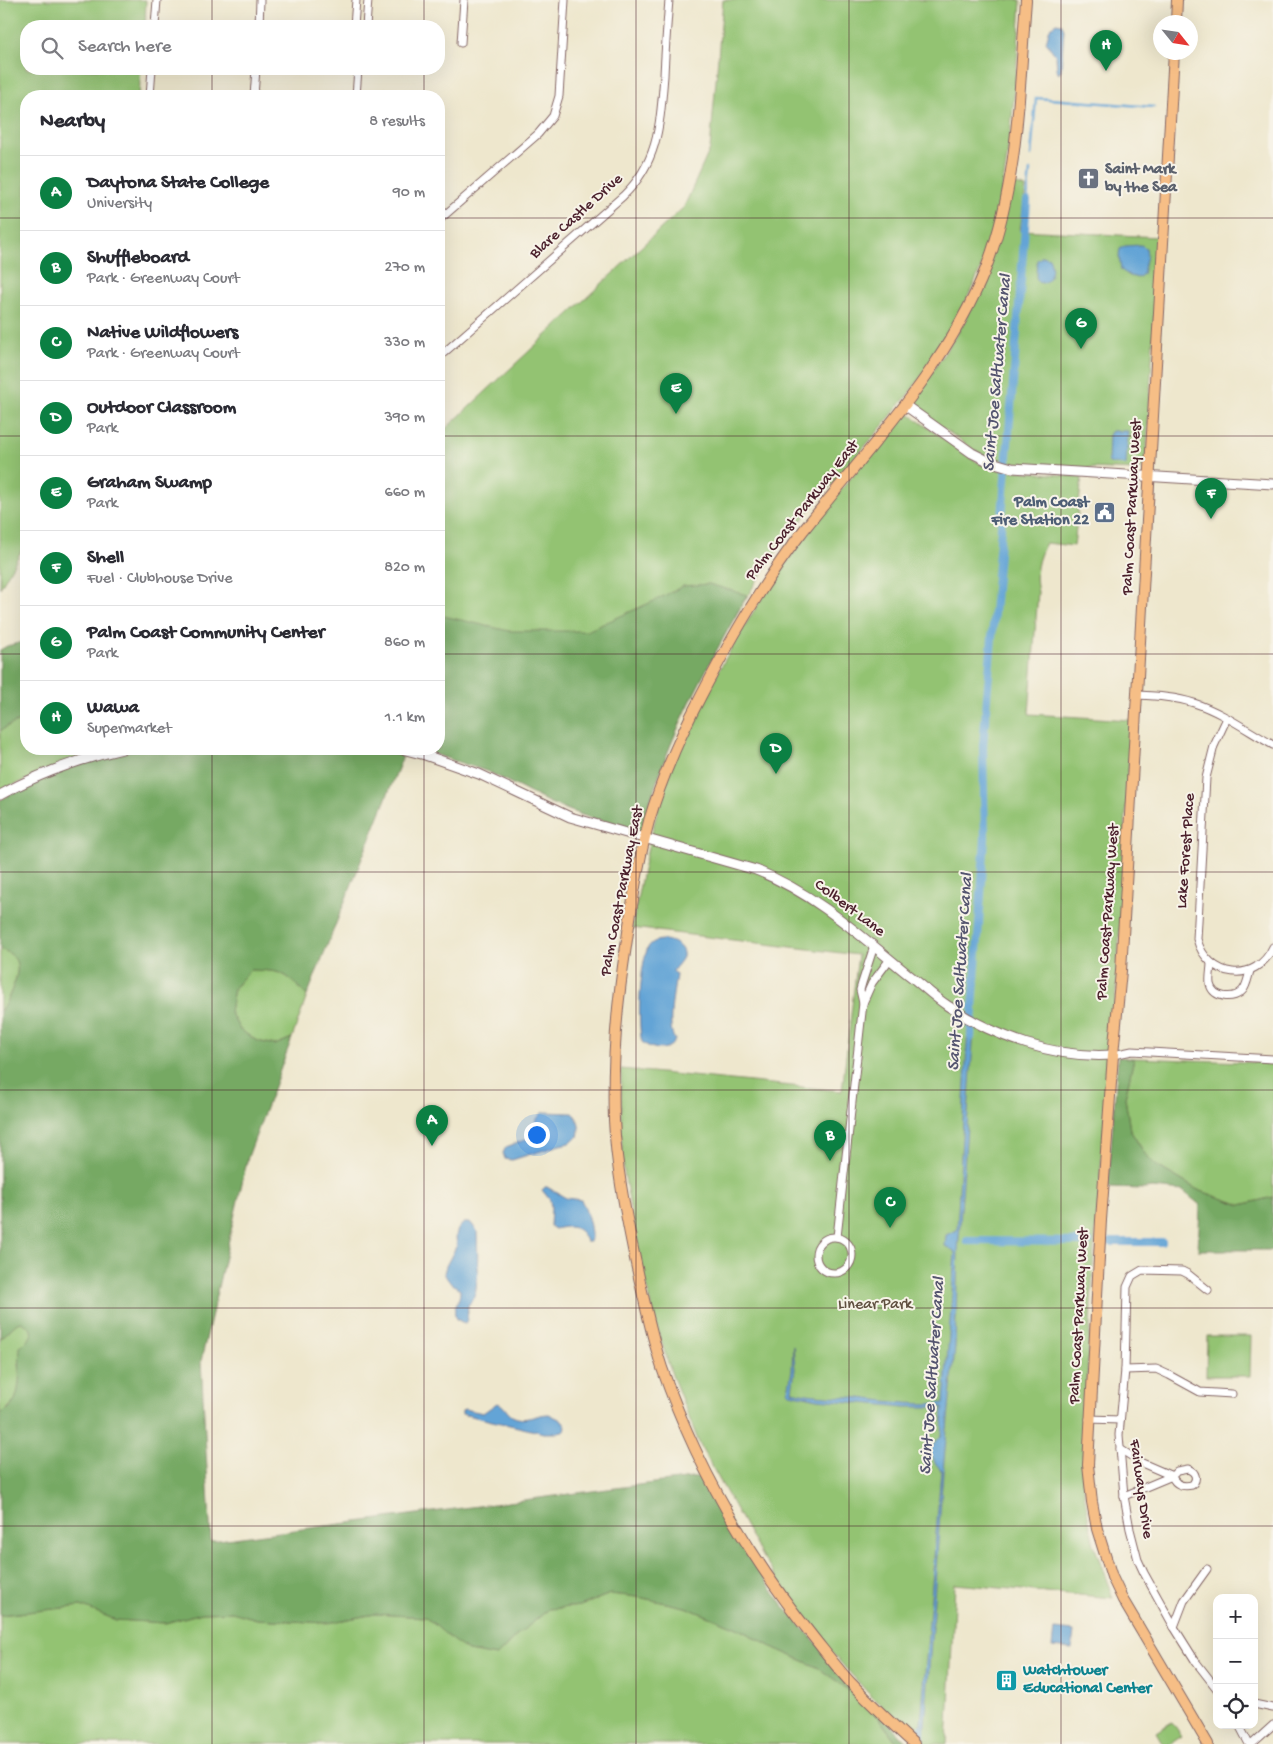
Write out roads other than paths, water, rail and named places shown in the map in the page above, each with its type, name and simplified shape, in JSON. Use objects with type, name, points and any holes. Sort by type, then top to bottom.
[{"type":"main road","name":"Palm Coast Parkway East","points":[[914,1744],[850,1682],[789,1606],[748,1548],[687,1431],[662,1366],[650,1325],[626,1211],[616,1153],[613,1105],[614,1061],[621,981],[630,915],[645,838],[675,748],[701,695],[747,612],[796,541],[906,406],[930,372],[958,326],[978,286],[993,246],[1005,203],[1015,144],[1026,0]]},
{"type":"main road","points":[[1176,15],[1177,0]]},
{"type":"main road","name":"Palm Coast Parkway West","points":[[1174,60],[1121,971],[1100,1238],[1088,1465],[1098,1536],[1112,1577],[1123,1600],[1208,1744]]},
{"type":"street","points":[[155,20],[157,0]]},
{"type":"street","points":[[258,20],[260,0]]},
{"type":"street","points":[[354,20],[356,0]]},
{"type":"street","points":[[366,20],[368,0]]},
{"type":"street","points":[[461,43],[464,0]]},
{"type":"street","points":[[445,215],[538,134],[554,116],[559,96],[566,0]]},
{"type":"street","name":"Blare Castle Drive","points":[[445,352],[624,196],[639,180],[654,149],[660,125],[669,0]]},
{"type":"street","points":[[150,90],[152,75]]},
{"type":"street","points":[[254,90],[256,75]]},
{"type":"street","points":[[356,90],[358,75]]},
{"type":"street","points":[[906,406],[972,453],[1004,466],[1027,470],[1273,484]]},
{"type":"street","points":[[1137,695],[1182,700],[1202,706],[1227,718],[1273,746]]},
{"type":"street","name":"Lake Forest Place","points":[[1211,963],[1200,951],[1196,931],[1204,791],[1209,760],[1227,718]]},
{"type":"street","points":[[0,794],[57,769],[102,755]]},
{"type":"street","name":"Colbert Lane","points":[[432,755],[479,774],[570,817],[756,870],[776,878],[818,903],[947,1006],[1002,1035],[1055,1051],[1090,1056],[1132,1051],[1273,1059]]},
{"type":"street","points":[[863,1003],[860,990],[874,946]]},
{"type":"street","points":[[1250,971],[1243,990],[1235,996],[1225,997],[1215,992],[1210,984],[1211,963],[1222,970],[1230,972],[1250,971],[1263,962],[1273,947]]},
{"type":"street","points":[[837,1237],[863,1003],[872,983],[890,959]]},
{"type":"street","points":[[837,1237],[850,1247],[852,1258],[850,1264],[842,1271],[830,1272],[820,1266],[816,1255],[824,1241],[837,1237]]},
{"type":"street","name":"Fairways Drive","points":[[1208,1290],[1182,1271],[1149,1269],[1137,1272],[1132,1276],[1127,1287],[1125,1370],[1120,1420],[1120,1449],[1124,1496],[1138,1560],[1174,1627],[1196,1662],[1213,1684]]},
{"type":"street","points":[[1125,1370],[1156,1369],[1200,1392],[1232,1394]]},
{"type":"street","name":"Fairways Drive","points":[[1089,1419],[1120,1420]]},
{"type":"street","points":[[1120,1449],[1142,1463],[1172,1476],[1124,1496]]},
{"type":"street","points":[[1174,1627],[1184,1601],[1207,1569]]},
{"type":"street","points":[[1258,1705],[1273,1708]]},
{"type":"street","points":[[1241,1729],[1251,1744],[1273,1725]]},
{"type":"water","points":[[1056,23],[1062,24],[1064,30],[1061,70],[1059,74],[1056,56],[1046,42],[1050,28]]},
{"type":"water","points":[[1141,245],[1146,248],[1147,255],[1143,274],[1138,278],[1130,276],[1121,270],[1119,255],[1120,249],[1125,246]]},
{"type":"water","points":[[1043,256],[1049,258],[1051,272],[1050,277],[1044,283],[1040,283],[1036,276],[1037,260]]},
{"type":"water","points":[[1112,431],[1128,431],[1126,465],[1108,462],[1109,435]]},
{"type":"water","points":[[663,940],[673,942],[680,947],[683,957],[673,971],[676,975],[671,1009],[671,1027],[675,1040],[669,1047],[660,1049],[650,1047],[642,1042],[640,1034],[640,1008],[643,964],[646,953],[652,943]]},
{"type":"water","points":[[968,1026],[974,1029],[958,1252],[955,1347],[943,1471],[924,1740],[920,1736],[941,1470],[930,1452],[933,1445],[942,1435],[943,1407],[905,1407],[818,1399],[788,1391],[792,1370],[793,1346],[795,1369],[792,1391],[814,1395],[909,1403],[944,1403],[955,1252],[945,1246],[946,1235],[957,1230]]},
{"type":"water","points":[[544,1112],[572,1113],[577,1118],[579,1124],[578,1137],[569,1143],[512,1160],[505,1159],[503,1153],[506,1147],[530,1138],[537,1120]]},
{"type":"water","points":[[545,1187],[566,1198],[581,1200],[590,1227],[590,1242],[586,1242],[581,1233],[574,1228],[555,1229],[550,1226],[550,1200],[542,1190]]},
{"type":"water","points":[[464,1223],[471,1223],[477,1231],[478,1271],[475,1297],[468,1305],[467,1322],[464,1323],[456,1319],[455,1314],[460,1290],[448,1280],[444,1273],[457,1245],[456,1235],[458,1230]]},
{"type":"water","points":[[497,1403],[512,1416],[521,1419],[549,1414],[561,1420],[566,1426],[565,1430],[556,1433],[544,1433],[462,1414],[464,1409],[483,1413]]},
{"type":"water","points":[[1054,1629],[1074,1631],[1072,1649],[1052,1647]]},
{"type":"waterway","points":[[1031,156],[1036,98],[1154,107]]},
{"type":"waterway","points":[[1027,201],[1030,171]]},
{"type":"waterway","name":"Saint Joe Saltwater Canal","points":[[971,1037],[985,838],[983,746],[1027,201]]},
{"type":"waterway","points":[[967,1241],[1089,1242]]},
{"type":"waterway","points":[[1111,1242],[1162,1242]]},
{"type":"waterway","name":"Saint Joe Saltwater Canal","points":[[920,1744],[921,1729]]},
{"type":"place","name":"Wawa","points":[[1106,71]]},
{"type":"place","name":"Saint Mark by the Sea","points":[[1089,179]]},
{"type":"place","name":"Palm Coast Community Center","points":[[1081,349]]},
{"type":"place","name":"Graham Swamp","points":[[676,414]]},
{"type":"place","name":"Palm Coast Fire Station 22","points":[[1105,512]]},
{"type":"place","name":"Shell","points":[[1211,519]]},
{"type":"place","name":"Outdoor Classroom","points":[[776,774]]},
{"type":"place","name":"Daytona State College","points":[[432,1146]]},
{"type":"place","name":"Shuffleboard","points":[[830,1161]]},
{"type":"place","name":"Native Wildflowers","points":[[890,1228]]},
{"type":"place","name":"Watchtower Educational Center","points":[[1007,1680]]},
{"type":"park label","name":"Linear Park","points":[[875,1305]]}]
